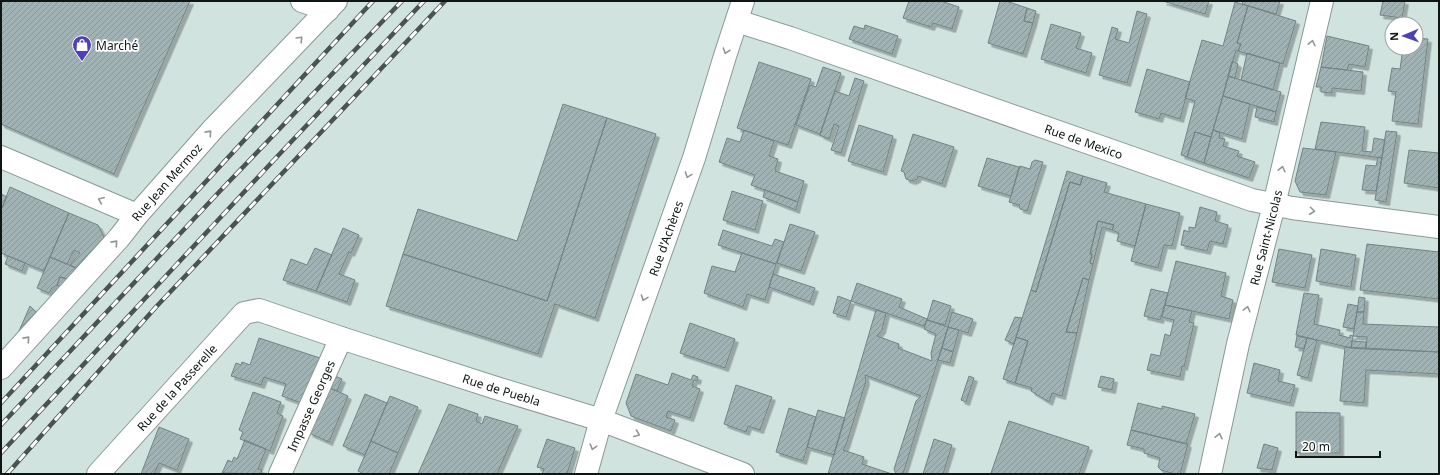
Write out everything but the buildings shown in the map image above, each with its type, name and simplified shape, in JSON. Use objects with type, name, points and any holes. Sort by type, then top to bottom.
[{"type":"street","points":[[302,1],[332,5]]},
{"type":"street","name":"Rue Saint-Nicolas","points":[[1210,474],[1238,344],[1274,205],[1322,1]]},
{"type":"street","name":"Rue Jean Mermoz","points":[[1,368],[119,238],[137,215],[213,129],[332,5]]},
{"type":"street","name":"Rue de Mexico","points":[[740,11],[790,38],[1252,200],[1292,208],[1439,227]]},
{"type":"street","name":"Rue d'Achères","points":[[586,474],[601,420],[694,158],[740,11]]},
{"type":"street","points":[[1,157],[137,215]]},
{"type":"street","name":"Rue de Puebla","points":[[259,310],[493,387],[601,420],[743,474]]},
{"type":"street","name":"Rue de la Passerelle","points":[[98,474],[244,313],[259,310]]},
{"type":"street","name":"Impasse Georges","points":[[280,474],[341,338]]},
{"type":"railway","points":[[1,403],[373,1]]},
{"type":"railway","points":[[1,425],[220,191],[402,1]]},
{"type":"railway","points":[[1,453],[424,1]]},
{"type":"railway","points":[[7,474],[156,307],[445,1]]},
{"type":"place","name":"Marché","points":[[82,62]]}]
